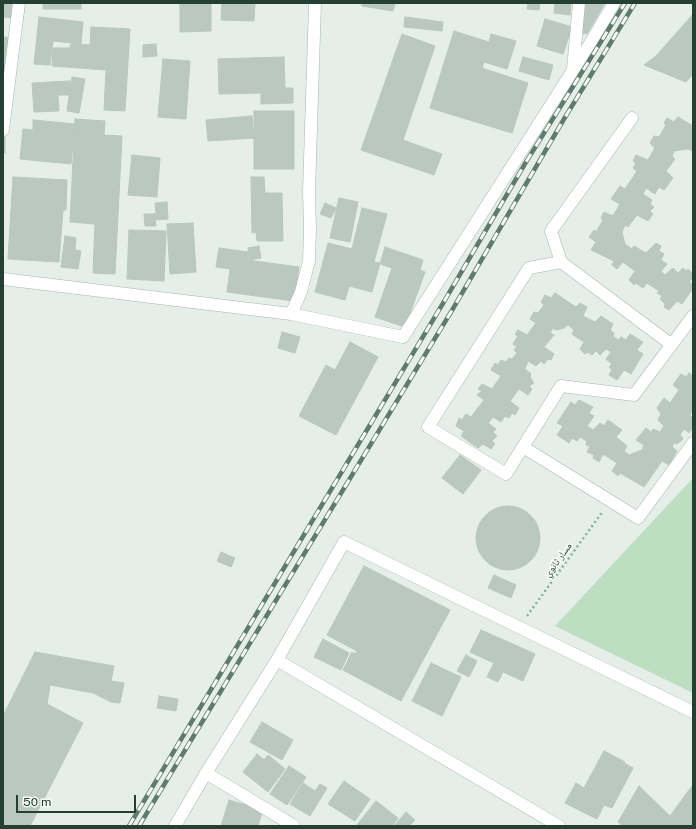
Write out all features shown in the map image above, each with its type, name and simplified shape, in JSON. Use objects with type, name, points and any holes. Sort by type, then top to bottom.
[{"type":"street","points":[[3,130],[19,3]]},
{"type":"street","points":[[291,314],[301,292],[309,261],[309,191],[315,3]]},
{"type":"street","points":[[573,70],[579,3]]},
{"type":"street","points":[[3,279],[291,314],[403,337],[592,42],[614,3]]},
{"type":"street","points":[[632,118],[551,231],[561,262],[672,345]]},
{"type":"street","points":[[561,262],[529,268],[428,428],[506,474],[561,386],[634,395],[693,316]]},
{"type":"street","points":[[523,447],[638,518],[693,443]]},
{"type":"street","points":[[175,826],[206,773],[277,660],[344,542],[693,712]]},
{"type":"street","points":[[277,660],[559,826]]},
{"type":"street","points":[[206,773],[294,826]]},
{"type":"path","name":"مسار ثانوي","points":[[519,627],[611,501]]},
{"type":"green space","points":[[693,478],[693,693],[555,626]]},
{"type":"building","points":[[3,3],[25,3],[23,19],[3,17]]},
{"type":"building","points":[[43,3],[81,3],[81,9],[43,9]]},
{"type":"building","points":[[180,3],[211,3],[211,31],[180,32]]},
{"type":"building","points":[[222,3],[255,3],[254,21],[221,20]]},
{"type":"building","points":[[362,3],[395,3],[393,11],[362,6]]},
{"type":"building","points":[[528,3],[540,3],[539,10],[527,9]]},
{"type":"building","points":[[555,3],[571,3],[570,15],[554,13]]},
{"type":"building","points":[[583,3],[605,3],[587,34],[580,33]]},
{"type":"building","points":[[693,14],[693,74],[686,82],[644,65],[656,56]]},
{"type":"building","points":[[39,17],[83,22],[81,44],[53,41],[50,65],[34,64]]},
{"type":"building","points":[[405,17],[443,22],[442,31],[404,27]]},
{"type":"building","points":[[545,19],[572,27],[563,54],[537,46]]},
{"type":"building","points":[[91,27],[130,29],[125,111],[104,110],[106,70],[52,66],[53,48],[70,48],[71,44],[90,45]]},
{"type":"building","points":[[454,31],[489,42],[491,34],[516,41],[507,69],[484,62],[482,68],[528,83],[512,133],[430,108]]},
{"type":"building","points":[[402,34],[435,46],[403,140],[442,154],[434,175],[361,150]]},
{"type":"building","points":[[3,37],[16,38],[11,81],[3,80]]},
{"type":"building","points":[[156,44],[157,56],[143,57],[143,45]]},
{"type":"building","points":[[284,57],[285,88],[293,88],[293,103],[261,104],[261,93],[219,94],[218,59]]},
{"type":"building","points":[[523,57],[553,65],[549,80],[519,71]]},
{"type":"building","points":[[163,59],[190,61],[186,119],[158,117]]},
{"type":"building","points":[[72,77],[85,79],[79,113],[67,111]]},
{"type":"building","points":[[70,81],[70,95],[58,95],[59,111],[34,112],[32,83]]},
{"type":"building","points":[[254,111],[294,111],[294,169],[254,169]]},
{"type":"building","points":[[252,116],[254,138],[208,141],[206,120]]},
{"type":"building","points":[[678,117],[693,126],[693,151],[688,149],[674,151],[672,156],[675,159],[666,171],[673,178],[664,190],[659,187],[655,194],[646,188],[643,194],[652,200],[650,204],[654,207],[650,211],[653,214],[648,221],[637,215],[628,227],[625,225],[622,232],[625,244],[632,249],[634,246],[646,253],[656,243],[661,246],[659,251],[664,254],[661,260],[667,264],[661,271],[665,275],[673,268],[678,273],[683,268],[686,271],[688,269],[693,274],[693,277],[689,282],[693,285],[693,288],[682,304],[677,301],[669,310],[664,307],[665,304],[660,299],[662,296],[657,293],[659,291],[647,283],[643,288],[636,283],[634,285],[629,280],[635,271],[623,262],[617,269],[612,265],[614,261],[591,250],[596,242],[589,237],[594,230],[596,232],[603,220],[601,218],[604,212],[613,216],[620,204],[611,199],[620,186],[625,189],[637,171],[633,168],[636,163],[633,161],[636,155],[648,160],[655,148],[650,143],[654,136],[659,137],[666,125],[664,123],[667,118],[674,122]]},
{"type":"building","points":[[75,119],[105,121],[104,135],[122,136],[115,274],[93,273],[95,224],[70,222]]},
{"type":"building","points":[[33,120],[75,124],[71,164],[20,159],[23,129],[33,130]]},
{"type":"building","points":[[3,130],[5,130],[5,153],[3,153]]},
{"type":"building","points":[[132,155],[160,158],[157,197],[128,195]]},
{"type":"building","points":[[13,177],[67,180],[66,210],[63,210],[59,262],[8,259]]},
{"type":"building","points":[[251,177],[264,177],[265,193],[282,193],[283,241],[257,241],[256,232],[252,233]]},
{"type":"building","points":[[339,198],[358,202],[350,242],[330,238]]},
{"type":"building","points":[[167,202],[168,219],[155,220],[156,226],[145,226],[144,214],[156,214],[155,203]]},
{"type":"building","points":[[325,203],[336,208],[331,218],[320,214]]},
{"type":"building","points":[[362,208],[387,214],[374,262],[380,263],[372,292],[349,286],[345,300],[315,292],[328,243],[352,249]]},
{"type":"building","points":[[193,223],[196,272],[170,274],[167,224]]},
{"type":"building","points":[[129,230],[166,231],[164,281],[127,279]]},
{"type":"building","points":[[65,236],[76,238],[75,250],[81,251],[78,269],[61,267]]},
{"type":"building","points":[[259,246],[261,258],[249,260],[248,248]]},
{"type":"building","points":[[385,247],[423,260],[420,270],[425,272],[405,327],[375,317],[392,268],[380,264]]},
{"type":"building","points":[[219,248],[248,252],[247,260],[299,267],[294,301],[227,292],[230,269],[216,267]]},
{"type":"building","points":[[555,293],[576,307],[580,303],[587,307],[583,316],[595,322],[601,316],[613,324],[610,330],[614,333],[613,336],[618,340],[621,337],[626,340],[630,334],[643,342],[637,350],[643,354],[631,374],[624,370],[617,380],[609,375],[612,370],[609,367],[612,364],[606,359],[611,352],[606,349],[600,355],[596,351],[592,355],[588,352],[585,354],[580,349],[584,342],[572,334],[574,330],[568,325],[564,328],[556,330],[553,328],[550,333],[554,335],[544,347],[554,354],[551,360],[548,359],[544,364],[541,361],[536,366],[528,361],[525,369],[531,374],[530,377],[534,383],[529,386],[532,389],[528,395],[519,389],[510,401],[519,408],[515,415],[512,413],[509,418],[505,416],[501,422],[493,417],[488,423],[496,429],[493,432],[497,436],[492,441],[495,444],[491,449],[483,444],[478,448],[461,436],[464,431],[456,426],[459,418],[462,420],[466,414],[471,417],[484,400],[477,395],[482,391],[478,389],[482,384],[492,389],[501,376],[491,370],[495,363],[498,365],[501,360],[506,362],[509,358],[512,359],[517,353],[514,350],[517,347],[513,344],[518,336],[515,334],[518,330],[527,335],[536,323],[530,319],[534,312],[538,313],[544,305],[541,302],[545,295],[551,298]]},
{"type":"building","points":[[282,332],[300,337],[295,353],[278,348]]},
{"type":"building","points":[[350,342],[378,357],[336,435],[299,416],[326,365],[335,370]]},
{"type":"building","points":[[689,373],[693,376],[693,408],[690,415],[693,419],[693,427],[689,433],[684,429],[680,435],[683,439],[677,444],[674,443],[672,447],[677,451],[669,465],[662,461],[644,487],[620,473],[618,476],[612,471],[617,463],[603,454],[599,462],[593,458],[594,455],[587,452],[590,446],[586,445],[587,441],[580,437],[577,441],[572,438],[569,443],[557,435],[563,426],[557,423],[571,402],[575,405],[579,400],[593,407],[589,413],[594,416],[587,426],[593,430],[600,423],[604,426],[608,420],[622,430],[616,437],[627,446],[624,451],[629,455],[642,450],[644,445],[636,440],[646,428],[651,432],[653,429],[660,432],[664,426],[658,420],[661,414],[657,408],[664,398],[670,403],[679,390],[673,385],[681,374],[686,377]]},
{"type":"building","points":[[460,455],[481,470],[463,494],[442,478]]},
{"type":"building","points":[[508,506],[526,511],[531,515],[535,520],[540,538],[535,556],[531,561],[526,565],[508,570],[490,565],[485,561],[481,556],[476,538],[481,520],[485,515],[490,511]]},
{"type":"building","points":[[221,552],[235,558],[231,567],[217,561]]},
{"type":"building","points":[[364,566],[450,610],[401,701],[343,670],[352,652],[355,654],[357,651],[327,635]]},
{"type":"building","points":[[494,575],[516,585],[511,598],[488,588]]},
{"type":"building","points":[[481,630],[535,654],[523,681],[503,672],[498,682],[487,677],[494,663],[470,652]]},
{"type":"building","points":[[323,639],[349,653],[341,670],[314,657]]},
{"type":"building","points":[[35,652],[114,666],[111,681],[124,683],[120,703],[111,702],[93,693],[50,685],[47,704],[83,723],[30,826],[3,826],[3,716]]},
{"type":"building","points":[[466,655],[477,661],[469,677],[457,671]]},
{"type":"building","points":[[431,663],[461,677],[442,716],[412,701]]},
{"type":"building","points":[[159,696],[178,699],[176,711],[157,708]]},
{"type":"building","points":[[262,722],[293,740],[282,760],[250,742]]},
{"type":"building","points":[[604,751],[633,768],[612,808],[604,805],[597,819],[565,803],[576,783],[584,788]]},
{"type":"building","points":[[257,754],[264,760],[268,755],[285,769],[268,792],[243,772]]},
{"type":"building","points":[[289,766],[306,777],[287,805],[270,794]]},
{"type":"building","points":[[344,781],[370,799],[355,821],[328,804]]},
{"type":"building","points":[[303,783],[315,791],[320,784],[327,788],[310,816],[290,804]]},
{"type":"building","points":[[639,786],[670,816],[692,786],[693,826],[623,826],[618,822]]},
{"type":"building","points":[[229,800],[263,810],[258,826],[221,826]]},
{"type":"building","points":[[376,801],[398,818],[392,826],[356,826]]},
{"type":"building","points":[[406,812],[415,820],[409,826],[394,826]]},
{"type":"railway","points":[[129,826],[442,305],[526,162],[625,3]]},
{"type":"railway","points":[[139,826],[451,312],[564,119],[635,3]]}]
